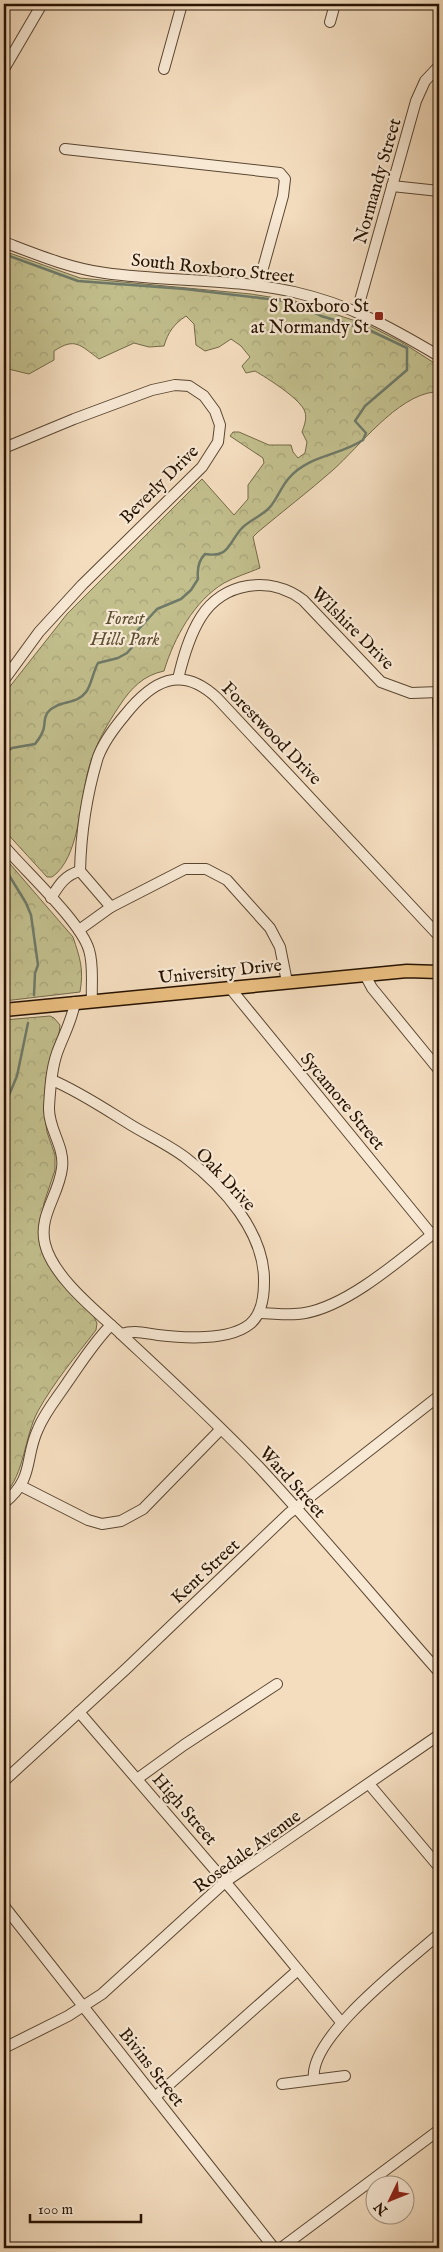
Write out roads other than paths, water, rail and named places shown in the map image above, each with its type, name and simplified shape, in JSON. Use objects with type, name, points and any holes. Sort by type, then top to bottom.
[{"type":"main road","name":"University Drive","points":[[4,1010],[406,971],[439,971]]},
{"type":"street","points":[[4,69],[7,57],[42,4]]},
{"type":"street","points":[[164,69],[182,4]]},
{"type":"street","points":[[330,22],[335,4]]},
{"type":"street","name":"Normandy Street","points":[[357,311],[416,101],[425,81],[439,66]]},
{"type":"street","points":[[65,148],[280,174],[285,179],[283,196],[258,286]]},
{"type":"street","points":[[392,186],[439,191]]},
{"type":"street","name":"South Roxboro Street","points":[[4,242],[43,259],[85,270],[258,286],[309,296],[357,311],[398,331],[439,356]]},
{"type":"street","name":"Beverly Drive","points":[[4,448],[152,390],[176,385],[189,386],[200,393],[212,406],[220,425],[218,442],[202,467],[82,584],[39,632],[4,680]]},
{"type":"street","name":"Wilshire Drive","points":[[178,679],[188,645],[205,612],[218,598],[234,590],[263,585],[288,592],[303,600],[381,682],[411,693],[438,692]]},
{"type":"street","points":[[111,907],[80,871],[85,815],[94,771],[104,744],[114,728],[143,694],[160,683],[178,679]]},
{"type":"street","name":"Forestwood Drive","points":[[178,679],[201,685],[217,698],[439,936]]},
{"type":"street","points":[[438,692],[439,746]]},
{"type":"street","points":[[4,846],[79,930],[90,953],[92,1001]]},
{"type":"street","points":[[79,930],[111,907],[185,869],[201,868],[212,871],[227,880],[270,928],[280,947],[287,982]]},
{"type":"street","points":[[51,898],[59,884],[71,874],[80,871]]},
{"type":"street","points":[[365,975],[372,988],[439,1070]]},
{"type":"street","name":"Sycamore Street","points":[[230,988],[436,1232]]},
{"type":"street","name":"Ward Street","points":[[75,1002],[72,1018],[57,1054],[52,1080],[49,1115],[62,1154],[62,1166],[58,1185],[45,1216],[44,1242],[50,1256],[60,1272],[110,1325],[220,1430],[295,1508],[439,1672]]},
{"type":"street","name":"Oak Drive","points":[[52,1080],[72,1089],[178,1152],[201,1171],[234,1205],[257,1242],[263,1260],[264,1290],[258,1313]]},
{"type":"street","points":[[121,1334],[134,1330],[175,1337],[217,1335],[245,1327],[255,1319],[258,1313],[298,1314],[328,1306],[369,1281],[436,1232]]},
{"type":"street","points":[[4,1503],[21,1486],[27,1472],[39,1427],[98,1338],[110,1325]]},
{"type":"street","name":"Kent Street","points":[[4,1781],[126,1669],[295,1508],[439,1396]]},
{"type":"street","points":[[21,1486],[88,1520],[102,1524],[121,1521],[143,1509],[220,1430]]},
{"type":"street","points":[[137,1779],[184,1745],[277,1684]]},
{"type":"street","name":"High Street","points":[[79,1712],[225,1882],[341,2022]]},
{"type":"street","name":"Rosedale Avenue","points":[[4,2048],[68,2016],[102,1994],[225,1882],[439,1735]]},
{"type":"street","points":[[369,1784],[439,1867]]},
{"type":"street","name":"Bivins Street","points":[[4,1906],[274,2248]]},
{"type":"street","points":[[314,2079],[313,2065],[317,2056],[341,2022],[439,1934]]},
{"type":"street","points":[[155,2097],[298,1970]]},
{"type":"street","points":[[282,2084],[345,2076]]},
{"type":"street","points":[[280,2248],[439,2130]]},
{"type":"waterway","points":[[4,254],[78,281],[185,289],[293,302],[321,316],[369,330],[407,348],[407,370],[365,406],[355,421],[366,433],[363,440],[315,460],[297,470],[286,482],[270,507],[242,528],[228,548],[219,554],[205,554],[198,566],[198,579],[191,590],[181,599],[157,609],[137,631],[134,645],[127,653],[118,658],[98,663],[89,686],[82,696],[52,708],[48,712],[45,717],[43,732],[35,744],[12,748],[4,754]]},
{"type":"waterway","points":[[4,867],[26,903],[31,915],[38,965],[35,973],[34,995]]},
{"type":"waterway","points":[[4,1107],[17,1076],[28,1023]]},
{"type":"place","name":"S Roxboro St at Normandy St","points":[[379,316]]},
{"type":"park label","name":"Forest Hills Park","points":[[125,628]]}]
